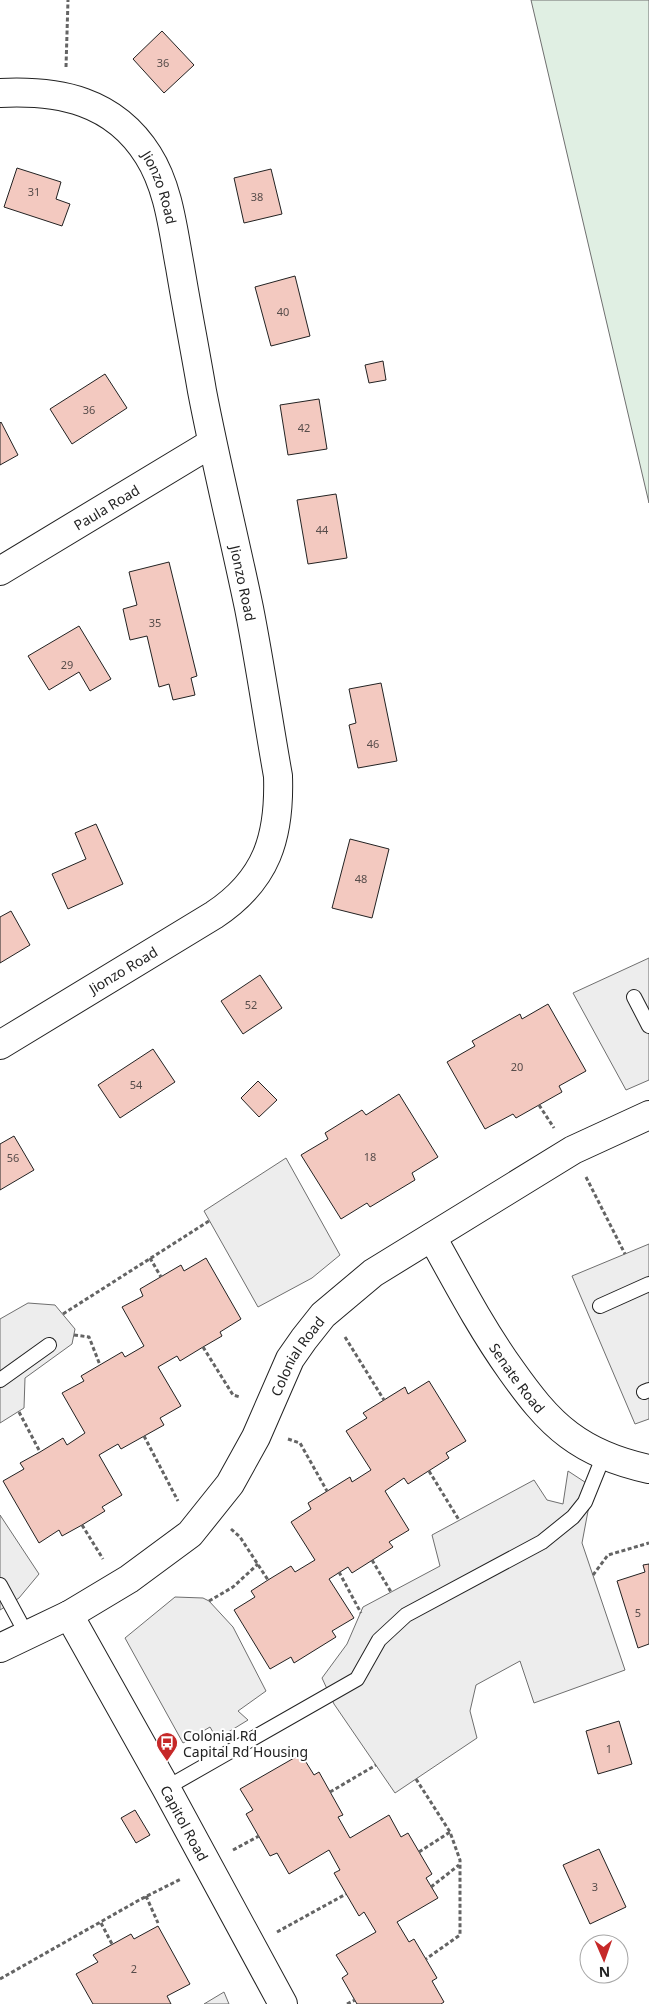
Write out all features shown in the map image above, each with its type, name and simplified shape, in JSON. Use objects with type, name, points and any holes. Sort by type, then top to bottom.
[{"type":"street","name":"Jionzo Road","points":[[0,93],[23,92],[65,97],[99,108],[121,123],[148,154],[158,173],[165,193],[212,444],[249,609],[278,776],[279,801],[276,831],[272,845],[254,878],[240,895],[223,909],[0,1045]]},
{"type":"street","name":"Paula Road","points":[[0,571],[212,444]]},
{"type":"street","name":"Colonial Road","points":[[0,1648],[70,1615],[118,1586],[163,1556],[192,1531],[211,1510],[230,1484],[264,1417],[290,1359],[304,1339],[328,1311],[373,1273],[573,1150],[649,1115]]},
{"type":"street","name":"Senate Road","points":[[432,1237],[492,1342],[526,1392],[545,1414],[568,1434],[604,1455],[629,1465],[649,1469]]},
{"type":"street","name":"Capitol Road","points":[[70,1615],[283,2004]]},
{"type":"lane","points":[[634,997],[649,1026]]},
{"type":"lane","points":[[600,1306],[649,1284]]},
{"type":"lane","points":[[0,1380],[49,1346]]},
{"type":"lane","points":[[166,1788],[357,1679],[379,1640],[406,1615],[542,1542],[573,1517],[584,1502],[604,1455]]},
{"type":"lane","points":[[0,1585],[27,1635]]},
{"type":"path","points":[[65,97],[68,0]]},
{"type":"path","points":[[63,1314],[209,1221]]},
{"type":"path","points":[[150,1258],[162,1277]]},
{"type":"path","points":[[328,1311],[384,1400]]},
{"type":"path","points":[[74,1335],[89,1337],[100,1365]]},
{"type":"path","points":[[203,1347],[233,1395],[300,1443],[327,1491]]},
{"type":"path","points":[[19,1412],[40,1452]]},
{"type":"path","points":[[144,1436],[166,1476],[192,1531]]},
{"type":"path","points":[[429,1471],[459,1520]]},
{"type":"path","points":[[211,1510],[240,1536],[268,1580]]},
{"type":"path","points":[[82,1525],[118,1586]]},
{"type":"path","points":[[593,1575],[608,1555],[649,1543]]},
{"type":"path","points":[[372,1560],[391,1592]]},
{"type":"path","points":[[209,1600],[233,1587],[258,1564]]},
{"type":"path","points":[[339,1572],[361,1613]]},
{"type":"path","points":[[330,1792],[376,1765]]},
{"type":"path","points":[[416,1779],[450,1832],[460,1860],[460,1935],[426,1959]]},
{"type":"path","points":[[419,1852],[450,1832]]},
{"type":"path","points":[[227,1852],[259,1836]]},
{"type":"path","points":[[431,1887],[460,1865]]},
{"type":"path","points":[[0,1980],[146,1896],[182,1878]]},
{"type":"path","points":[[270,1936],[346,1894]]},
{"type":"path","points":[[146,1896],[158,1923]]},
{"type":"path","points":[[100,1923],[112,1944]]},
{"type":"path","points":[[347,2004],[355,2000]]},
{"type":"green space","points":[[531,0],[649,0],[649,503]]},
{"type":"shaded area","points":[[649,958],[649,1080],[626,1090],[573,993]]},
{"type":"shaded area","points":[[286,1158],[340,1255],[312,1278],[258,1307],[204,1211]]},
{"type":"shaded area","points":[[649,1244],[649,1419],[635,1424],[572,1276]]},
{"type":"shaded area","points":[[28,1303],[55,1305],[75,1329],[72,1344],[25,1378],[24,1408],[0,1423],[0,1319]]},
{"type":"shaded area","points":[[568,1471],[597,1490],[588,1511],[582,1543],[625,1670],[534,1703],[520,1661],[476,1685],[470,1711],[477,1738],[395,1793],[334,1704],[322,1678],[347,1644],[363,1607],[440,1566],[432,1535],[534,1480],[547,1500],[563,1504]]},
{"type":"shaded area","points":[[0,1515],[39,1574],[19,1598],[0,1610]]},
{"type":"shaded area","points":[[175,1597],[203,1598],[209,1601],[233,1627],[266,1691],[238,1711],[248,1720],[217,1739],[210,1727],[183,1743],[125,1638]]},
{"type":"shaded area","points":[[224,1992],[229,2004],[204,2004]]},
{"type":"building","points":[[162,31],[194,65],[164,93],[133,59]]},
{"type":"building","points":[[17,168],[61,182],[56,199],[70,204],[62,226],[4,207]]},
{"type":"building","points":[[271,169],[282,214],[244,223],[234,178]]},
{"type":"building","points":[[295,276],[310,336],[271,346],[255,287]]},
{"type":"building","points":[[383,361],[386,380],[369,383],[365,365]]},
{"type":"building","points":[[105,374],[127,408],[72,444],[50,409]]},
{"type":"building","points":[[319,399],[327,449],[288,455],[280,405]]},
{"type":"building","points":[[0,423],[18,455],[0,465]]},
{"type":"building","points":[[336,494],[347,558],[308,564],[297,500]]},
{"type":"building","points":[[169,562],[197,676],[191,678],[195,695],[173,700],[169,684],[159,687],[147,636],[130,640],[123,609],[137,605],[129,572]]},
{"type":"building","points":[[79,626],[111,679],[90,691],[79,672],[49,690],[28,656]]},
{"type":"building","points":[[381,683],[397,761],[358,768],[349,725],[356,723],[349,689]]},
{"type":"building","points":[[96,824],[123,884],[68,909],[52,874],[86,859],[75,833]]},
{"type":"building","points":[[350,839],[389,849],[372,918],[332,908]]},
{"type":"building","points":[[11,911],[30,945],[0,963],[0,917]]},
{"type":"building","points":[[260,975],[282,1008],[243,1034],[221,1001]]},
{"type":"building","points":[[548,1004],[586,1071],[559,1086],[562,1092],[516,1118],[513,1114],[485,1129],[447,1062],[475,1046],[472,1041],[520,1014],[522,1019]]},
{"type":"building","points":[[153,1049],[175,1082],[120,1118],[98,1085]]},
{"type":"building","points":[[258,1081],[277,1100],[259,1117],[241,1098]]},
{"type":"building","points":[[399,1094],[438,1157],[412,1173],[415,1180],[370,1207],[367,1203],[341,1219],[301,1155],[328,1139],[325,1133],[362,1110],[366,1115]]},
{"type":"building","points":[[14,1136],[34,1170],[0,1190],[0,1144]]},
{"type":"building","points":[[206,1258],[241,1319],[220,1332],[222,1336],[180,1361],[177,1356],[158,1367],[181,1406],[160,1418],[164,1425],[121,1449],[118,1444],[99,1455],[122,1495],[102,1507],[105,1511],[82,1525],[62,1536],[59,1530],[39,1543],[3,1481],[24,1469],[20,1463],[63,1438],[67,1445],[85,1433],[62,1393],[84,1381],[81,1376],[122,1352],[125,1357],[144,1346],[122,1307],[143,1296],[140,1289],[181,1265],[184,1271]]},
{"type":"building","points":[[429,1381],[466,1441],[446,1453],[449,1458],[408,1484],[404,1478],[385,1491],[409,1530],[389,1542],[393,1547],[352,1573],[348,1567],[329,1579],[354,1618],[332,1631],[336,1637],[294,1663],[291,1657],[270,1669],[234,1610],[255,1597],[251,1591],[268,1580],[291,1566],[295,1572],[315,1560],[291,1522],[311,1509],[308,1503],[350,1477],[352,1482],[371,1470],[346,1431],[367,1418],[363,1413],[405,1387],[408,1394]]},
{"type":"building","points":[[649,1564],[649,1644],[638,1648],[617,1581],[645,1572],[643,1565]]},
{"type":"building","points":[[619,1721],[632,1764],[598,1774],[586,1731]]},
{"type":"building","points":[[301,1754],[314,1775],[319,1772],[343,1815],[338,1817],[350,1838],[389,1815],[401,1837],[408,1833],[432,1874],[426,1878],[438,1898],[397,1922],[409,1942],[414,1939],[437,1978],[432,1981],[444,2002],[441,2004],[357,2004],[342,1978],[348,1974],[336,1955],[376,1932],[364,1912],[359,1916],[334,1873],[340,1870],[329,1850],[289,1874],[277,1853],[270,1856],[246,1814],[253,1810],[240,1789]]},
{"type":"building","points":[[135,1810],[150,1835],[136,1843],[121,1818]]},
{"type":"building","points":[[599,1849],[626,1907],[590,1924],[563,1865]]},
{"type":"building","points":[[158,1926],[190,1984],[167,1996],[171,2004],[93,2004],[76,1974],[98,1962],[93,1955],[131,1934],[134,1939]]},
{"type":"place","name":"Colonial Rd Capital Rd Housing","points":[[167,1762]]}]
